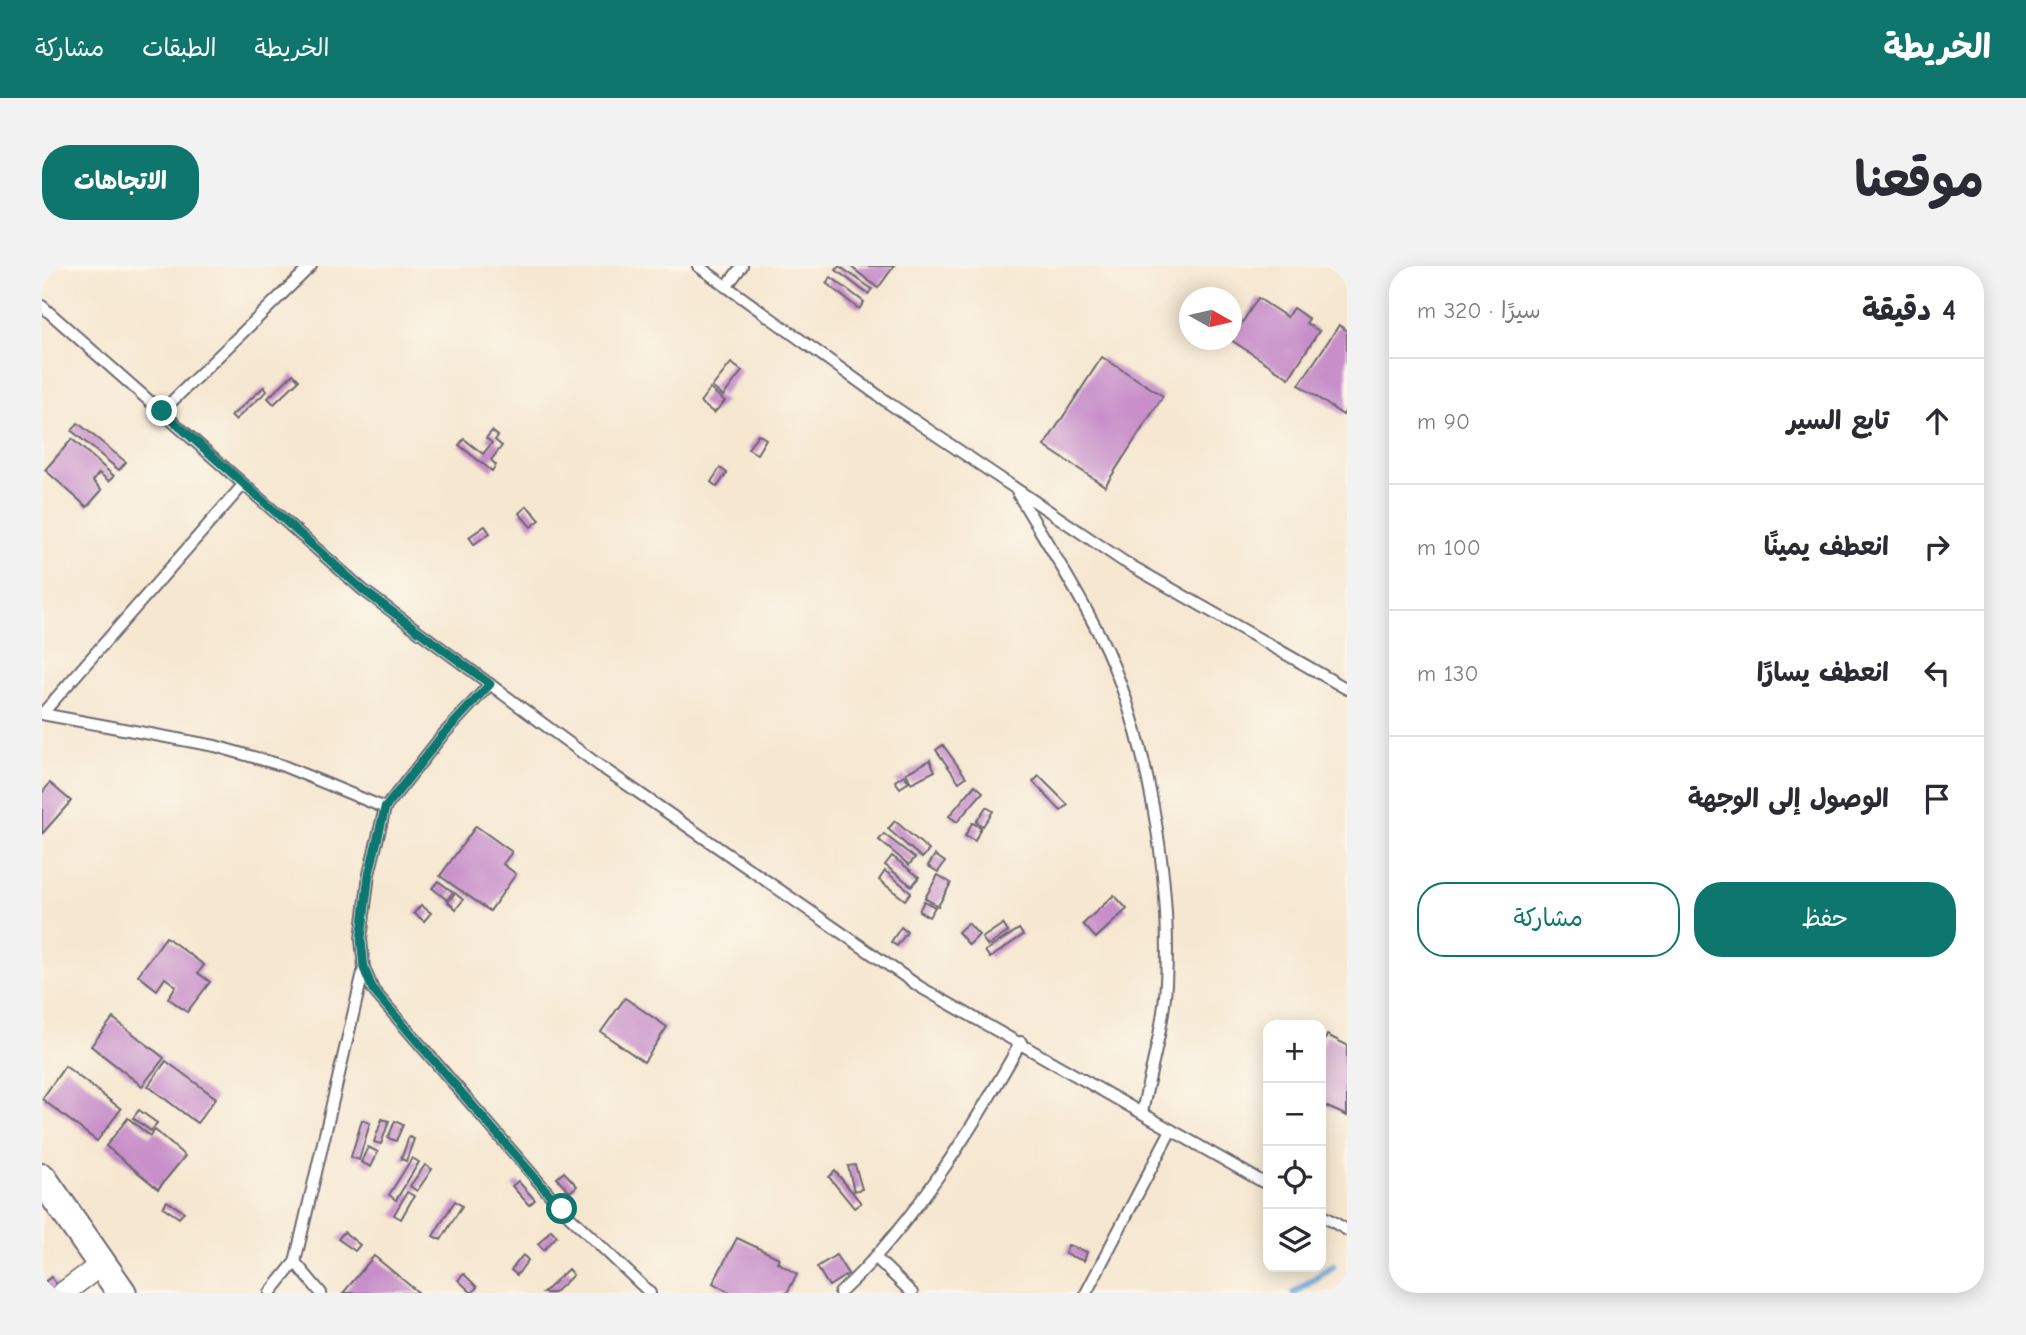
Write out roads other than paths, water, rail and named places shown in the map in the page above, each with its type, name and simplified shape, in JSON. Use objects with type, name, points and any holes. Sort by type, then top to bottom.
[{"type":"street","points":[[42,1178],[122,1293]]},
{"type":"street","points":[[63,1293],[102,1264]]},
{"type":"lane","points":[[162,411],[311,266]]},
{"type":"lane","points":[[698,266],[1017,491],[1122,561],[1347,690]]},
{"type":"lane","points":[[726,287],[742,266]]},
{"type":"lane","points":[[1338,266],[1347,271]]},
{"type":"lane","points":[[42,306],[363,590],[600,766],[920,987],[1021,1042],[1263,1182]]},
{"type":"lane","points":[[42,714],[243,485]]},
{"type":"lane","points":[[1017,491],[1100,636],[1117,674],[1155,815],[1166,913],[1166,985],[1142,1113]]},
{"type":"lane","points":[[490,684],[441,737],[385,808],[369,874],[361,939],[364,968],[373,990],[553,1199],[650,1293]]},
{"type":"lane","points":[[42,714],[215,746],[281,765],[385,808]]},
{"type":"lane","points":[[270,1293],[295,1262],[364,968]]},
{"type":"lane","points":[[840,1293],[877,1259],[983,1111],[1021,1042]]},
{"type":"lane","points":[[1086,1293],[1171,1130]]},
{"type":"lane","points":[[1326,1218],[1347,1230]]},
{"type":"lane","points":[[877,1259],[912,1293]]},
{"type":"lane","points":[[295,1262],[321,1293]]},
{"type":"waterway","points":[[1294,1293],[1333,1266]]}]
